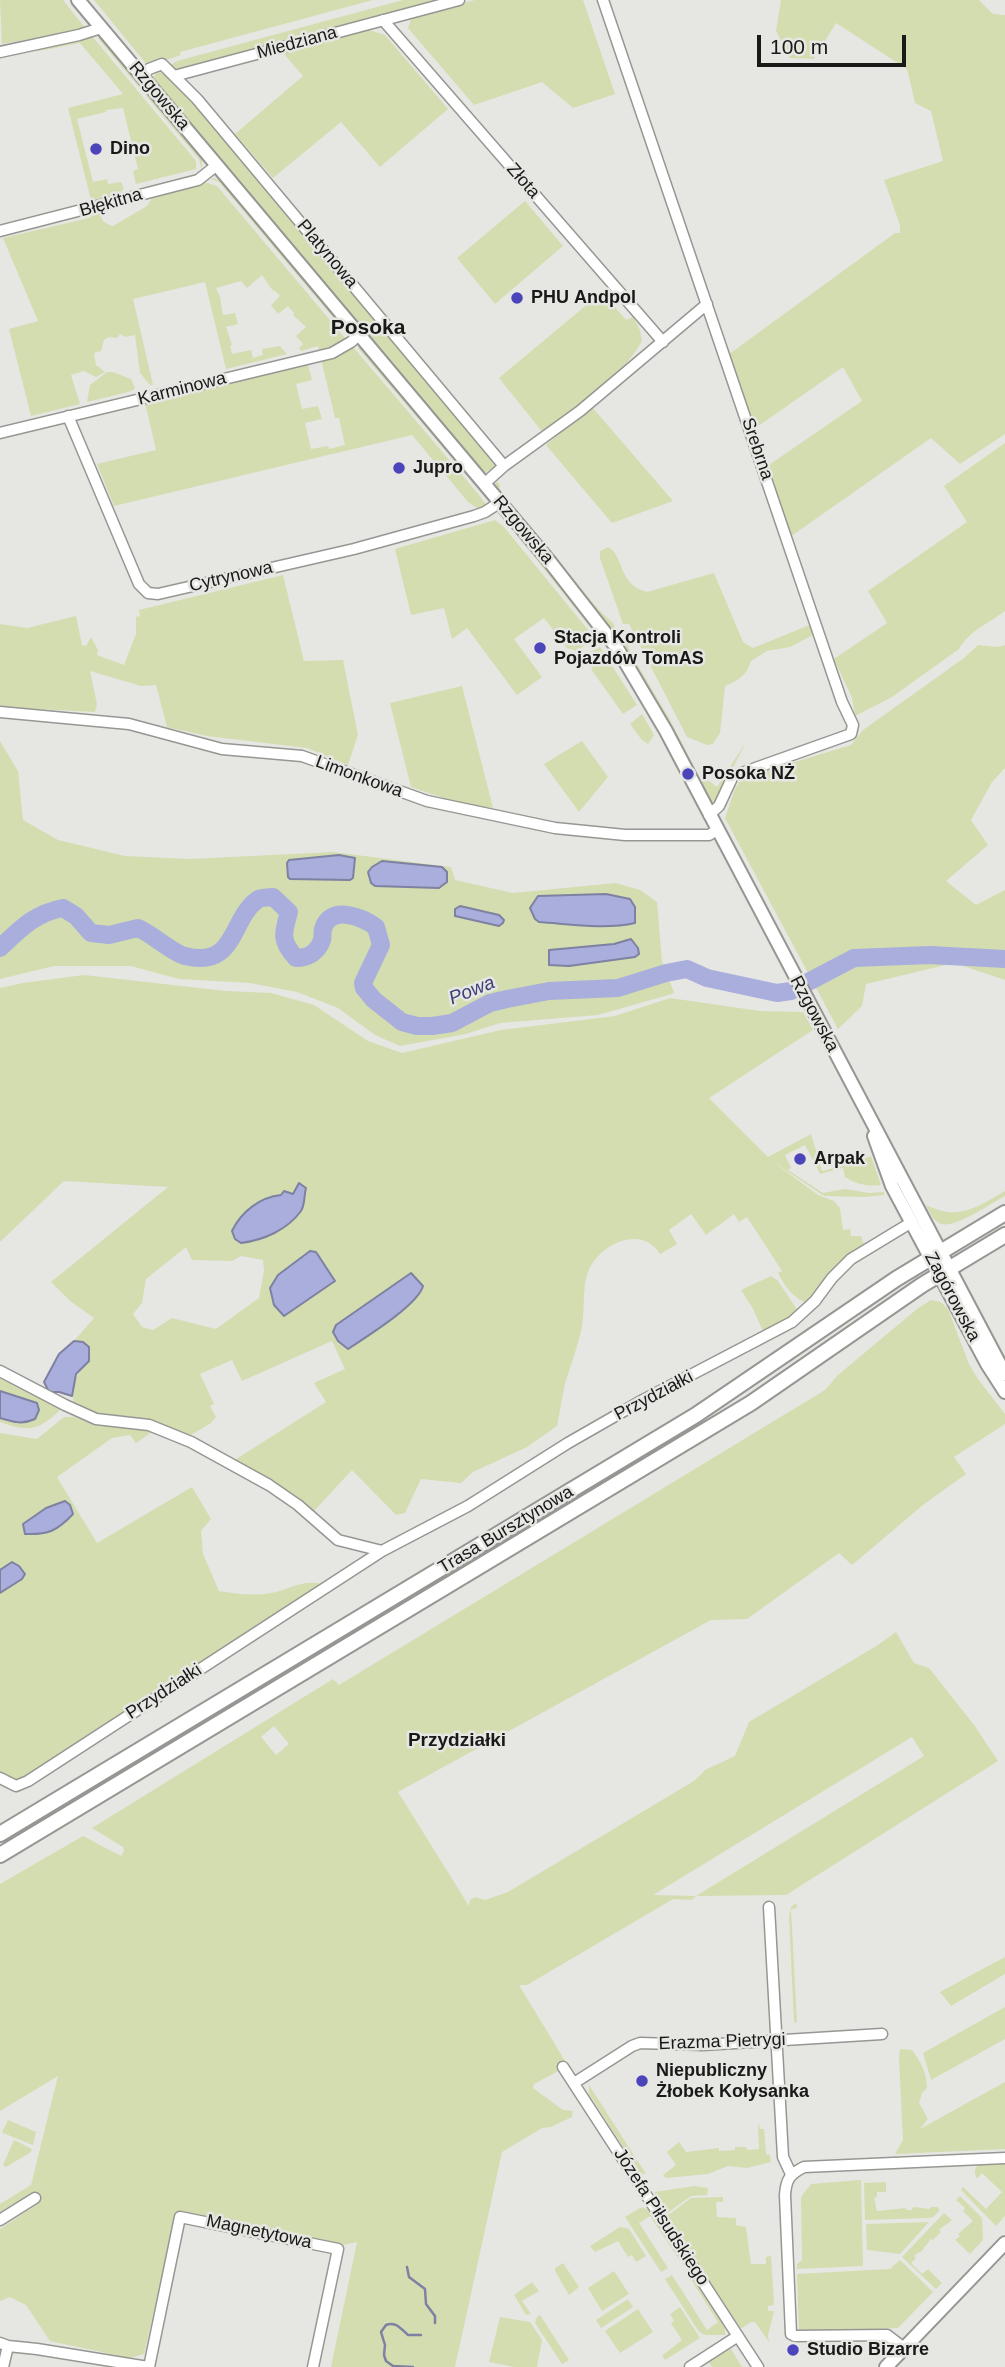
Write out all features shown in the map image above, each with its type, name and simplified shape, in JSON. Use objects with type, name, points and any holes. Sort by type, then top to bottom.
[{"type":"main road","name":"Trasa Bursztynowa","points":[[0,1834],[696,1415],[936,1254],[1005,1213]]},
{"type":"main road","name":"Trasa Bursztynowa","points":[[0,1855],[751,1403],[945,1271],[1005,1235]]},
{"type":"street","name":"Rzgowska","points":[[78,0],[569,585],[617,648],[650,703],[872,1125],[882,1160],[907,1199]]},
{"type":"street","name":"Miedziana","points":[[142,76],[162,64],[174,76],[458,0]]},
{"type":"street","name":"Srebrna","points":[[603,0],[842,702],[853,725],[848,736],[733,776],[719,806],[709,815]]},
{"type":"street","name":"Złota","points":[[383,20],[663,342]]},
{"type":"street","points":[[0,52],[79,35],[101,27]]},
{"type":"street","name":"Platynowa","points":[[174,76],[197,99],[504,466]]},
{"type":"street","name":"Błękitna","points":[[0,231],[198,180],[217,165]]},
{"type":"street","points":[[484,484],[504,466],[580,411],[707,304]]},
{"type":"street","name":"Karminowa","points":[[0,433],[332,353],[359,334]]},
{"type":"street","name":"Cytrynowa","points":[[68,416],[139,584],[148,593],[158,594],[354,549],[474,516],[499,503]]},
{"type":"street","name":"Limonkowa","points":[[0,712],[129,724],[222,749],[302,756],[427,801],[555,828],[625,835],[709,835],[717,830]]},
{"type":"street","name":"Zagórowska","points":[[907,1199],[912,1222],[936,1254]]},
{"type":"street","name":"Zagórowska","points":[[907,1199],[1005,1374]]},
{"type":"street","name":"Przydziałki","points":[[0,1779],[16,1786],[29,1781],[382,1551],[468,1506],[643,1400],[792,1322],[815,1301],[851,1259],[912,1222]]},
{"type":"street","name":"Zagórowska","points":[[945,1271],[987,1364],[1005,1392]]},
{"type":"street","points":[[0,1371],[96,1419],[149,1425],[191,1442],[279,1492],[312,1516],[338,1540],[382,1551]]},
{"type":"street","points":[[769,1907],[783,2157],[791,2174]]},
{"type":"street","name":"Erazma Pietrygi","points":[[574,2083],[640,2043],[703,2045],[882,2034]]},
{"type":"street","name":"Józefa Piłsudskiego","points":[[563,2067],[758,2367]]},
{"type":"street","points":[[904,2347],[887,2335],[792,2334],[785,2195],[787,2180],[791,2174],[804,2167],[1005,2158]]},
{"type":"street","points":[[0,2220],[35,2198]]},
{"type":"street","name":"Magnetytowa","points":[[148,2367],[180,2217],[338,2249],[313,2367]]},
{"type":"street","points":[[886,2367],[1005,2243]]},
{"type":"street","points":[[690,2367],[738,2336]]},
{"type":"street","points":[[3,2367],[4,2345],[148,2367]]},
{"type":"green space","points":[[0,0],[63,0],[86,29],[2,44]]},
{"type":"green space","points":[[94,0],[373,0],[180,52],[181,55],[148,66]]},
{"type":"green space","points":[[403,0],[442,0],[182,69],[169,66],[177,61]]},
{"type":"green space","points":[[475,0],[583,0],[615,94],[573,108],[542,82],[474,105],[408,28],[412,17]]},
{"type":"green space","points":[[781,0],[979,0],[993,14],[1005,15],[1005,434],[960,464],[931,438],[790,537],[766,467],[862,401],[843,367],[754,429],[728,355],[895,233],[900,233],[900,225],[884,180],[943,161],[931,111],[915,103],[907,69],[836,23],[814,59],[790,58],[776,31]]},
{"type":"green space","points":[[369,30],[385,35],[448,109],[380,167],[341,122],[273,178],[235,134],[303,76],[283,53]]},
{"type":"green space","points":[[92,36],[196,161],[196,169],[136,184],[133,171],[138,169],[123,108],[106,110],[77,119],[93,182],[107,179],[108,184],[121,182],[124,189],[118,195],[91,200],[68,108],[123,94],[80,43],[34,52]]},
{"type":"green space","points":[[97,37],[104,40],[202,157],[202,170],[199,159]]},
{"type":"green space","points":[[157,71],[171,78],[203,112],[495,457],[496,467],[486,472],[480,471],[154,83]]},
{"type":"green space","points":[[210,179],[224,183],[342,324],[346,333],[219,182]]},
{"type":"green space","points":[[204,182],[217,186],[345,338],[338,345],[319,350],[318,346],[301,351],[299,348],[303,344],[296,336],[306,327],[288,306],[278,314],[271,305],[280,296],[262,275],[247,288],[241,281],[216,288],[223,315],[235,313],[238,324],[226,327],[232,354],[251,350],[253,358],[263,355],[262,349],[280,346],[287,354],[226,369],[205,282],[133,299],[153,385],[140,373],[135,335],[125,337],[120,334],[117,338],[109,337],[104,340],[101,351],[94,353],[96,365],[105,372],[96,377],[84,371],[71,375],[80,404],[31,416],[9,329],[38,321],[3,238],[89,218],[99,211],[104,221],[113,226],[147,206],[154,195]]},
{"type":"green space","points":[[525,201],[563,246],[495,304],[457,258]]},
{"type":"green space","points":[[602,292],[626,320],[633,317],[642,341],[611,379],[544,434],[499,378]]},
{"type":"green space","points":[[353,347],[479,495],[485,503],[484,507],[477,508],[468,502],[412,435],[114,506],[97,464],[156,450],[145,403],[304,363],[308,365],[312,380],[296,384],[302,409],[318,406],[322,419],[305,423],[311,449],[328,446],[329,449],[345,445],[339,418],[335,418],[321,359]]},
{"type":"green space","points":[[357,347],[363,349],[486,498]]},
{"type":"green space","points":[[107,372],[131,379],[135,388],[87,402],[90,385]]},
{"type":"green space","points":[[592,407],[673,501],[612,523],[546,445]]},
{"type":"green space","points":[[1005,443],[1005,611],[974,632],[959,649],[892,697],[855,716],[852,698],[834,659],[887,623],[868,591],[967,522],[944,486]]},
{"type":"green space","points":[[496,481],[500,485],[499,490],[599,610],[614,624],[616,634],[613,635],[495,489]]},
{"type":"green space","points":[[501,515],[594,627],[594,632]]},
{"type":"green space","points":[[495,520],[504,527],[593,636],[590,642],[576,651],[567,648],[544,618],[514,639],[542,677],[517,695],[467,628],[452,639],[444,608],[411,615],[395,549]]},
{"type":"green space","points":[[608,547],[617,557],[631,583],[647,592],[714,573],[743,642],[753,648],[812,624],[815,634],[790,647],[767,651],[751,661],[742,676],[725,686],[720,733],[713,744],[707,745],[687,737],[629,624],[623,624],[600,558],[600,551]]},
{"type":"green space","points":[[283,575],[304,661],[343,660],[358,735],[348,765],[307,748],[207,736],[167,727],[156,685],[141,686],[90,671],[97,704],[95,712],[0,707],[0,624],[27,628],[76,616],[82,645],[86,646],[91,637],[98,650],[97,655],[124,665],[136,634],[136,617],[140,616],[139,610]]},
{"type":"green space","points":[[624,634],[631,654],[669,718],[701,780],[705,778],[717,787],[746,742],[718,797],[711,804],[627,655]]},
{"type":"green space","points":[[978,645],[1005,645],[1005,768],[992,782],[971,820],[988,845],[946,881],[976,905],[1005,890],[1005,980],[954,963],[866,984],[862,1006],[838,1029],[725,818],[735,789],[742,778],[851,745],[863,730],[964,658]]},
{"type":"green space","points":[[600,647],[637,705],[623,714],[591,669],[595,663],[588,653]]},
{"type":"green space","points":[[462,686],[493,808],[464,805],[411,787],[390,703]]},
{"type":"green space","points":[[642,714],[654,735],[648,744],[630,724]]},
{"type":"green space","points":[[0,741],[18,771],[23,820],[58,840],[125,856],[190,859],[333,852],[451,867],[455,880],[513,893],[616,883],[640,890],[657,902],[662,962],[674,992],[598,1015],[500,1023],[466,1034],[400,1046],[375,1035],[338,1008],[297,992],[250,983],[179,979],[131,966],[54,966],[0,979]],"holes":[[[377,863],[442,888],[375,886],[368,872]],[[631,939],[569,966],[549,965]]]},
{"type":"green space","points":[[582,741],[608,777],[579,812],[544,764]]},
{"type":"green space","points":[[84,975],[226,991],[271,993],[314,1005],[368,1041],[402,1053],[501,1030],[615,1016],[670,998],[760,1011],[803,1012],[813,1030],[709,1098],[768,1157],[811,1134],[822,1171],[871,1156],[881,1185],[853,1181],[845,1177],[843,1168],[820,1174],[805,1145],[785,1155],[791,1168],[788,1170],[823,1193],[845,1189],[869,1193],[884,1192],[884,1195],[824,1196],[772,1161],[818,1195],[834,1201],[840,1208],[843,1230],[850,1229],[851,1236],[861,1236],[865,1247],[807,1303],[786,1287],[778,1273],[782,1271],[747,1217],[739,1222],[734,1214],[706,1235],[691,1214],[669,1230],[677,1244],[660,1254],[652,1245],[642,1240],[621,1241],[611,1246],[593,1262],[586,1278],[582,1326],[565,1384],[557,1426],[527,1447],[473,1472],[461,1483],[421,1479],[405,1513],[396,1515],[352,1470],[314,1511],[295,1495],[233,1461],[326,1402],[314,1383],[345,1369],[332,1341],[242,1381],[232,1360],[200,1374],[214,1404],[210,1406],[216,1417],[189,1436],[153,1422],[103,1417],[75,1405],[73,1386],[89,1361],[83,1342],[74,1341],[94,1318],[70,1301],[51,1282],[168,1187],[64,1181],[0,1242],[0,988]],"holes":[[[186,1247],[192,1260],[232,1261],[241,1256],[263,1260],[264,1271],[259,1298],[216,1329],[172,1318],[153,1330],[142,1327],[133,1314],[142,1303],[146,1279]]]},
{"type":"green space","points":[[1005,1191],[1005,1196],[953,1223],[939,1223],[926,1205],[938,1210],[958,1212],[976,1207]]},
{"type":"green space","points":[[771,1276],[778,1281],[798,1311],[764,1333],[741,1290]]},
{"type":"green space","points":[[931,1300],[941,1302],[948,1309],[969,1364],[1005,1414],[1005,1424],[954,1457],[966,1474],[923,1505],[852,1565],[839,1553],[747,1619],[711,1620],[398,1792],[469,1906],[470,1900],[475,1897],[485,1900],[508,1892],[694,1781],[705,1770],[735,1756],[749,1722],[896,1632],[914,1663],[929,1668],[974,1725],[998,1761],[786,1895],[696,1896],[692,1900],[673,1899],[527,1985],[519,1985],[568,2066],[534,2084],[533,2088],[563,2110],[573,2111],[572,2117],[551,2127],[542,2128],[502,2152],[455,2367],[331,2367],[357,2242],[343,2245],[177,2211],[144,2354],[130,2358],[50,2341],[26,2305],[10,2297],[0,2301],[0,2229],[38,2204],[31,2194],[0,2212],[0,2204],[31,2185],[58,2076],[0,2111],[0,1884],[83,1836],[121,1856],[123,1847],[92,1828],[333,1679],[339,1685],[825,1390],[838,1375]],"holes":[[[274,1726],[289,1744],[276,1755],[261,1737]],[[912,1737],[924,1756],[696,1896],[653,1895]]]},
{"type":"green space","points":[[0,1375],[60,1410],[46,1422],[33,1428],[0,1422],[0,1418],[17,1424],[36,1403],[0,1391]]},
{"type":"green space","points":[[64,1417],[102,1425],[147,1429],[152,1432],[136,1443],[130,1435],[112,1438],[57,1477],[97,1543],[192,1487],[211,1519],[201,1531],[203,1554],[219,1591],[258,1594],[277,1592],[302,1584],[321,1584],[17,1780],[0,1775],[0,1433],[37,1439]]},
{"type":"green space","points":[[796,1903],[797,1908],[791,1909],[797,2022],[794,2023],[789,1916],[791,1907]]},
{"type":"green space","points":[[1005,1957],[1005,1974],[951,2006],[940,1992]]},
{"type":"green space","points":[[1005,2007],[1005,2039],[931,2080],[923,2053]]},
{"type":"green space","points":[[900,2049],[912,2050],[926,2077],[927,2088],[919,2103],[928,2119],[920,2129],[1005,2082],[1005,2149],[895,2154],[903,2140]]},
{"type":"green space","points":[[589,2085],[646,2174],[640,2173],[589,2094]]},
{"type":"green space","points":[[8,2120],[36,2132],[33,2145],[2,2132]]},
{"type":"green space","points":[[758,2124],[760,2129],[764,2129],[766,2154],[770,2155],[771,2162],[747,2168],[728,2166],[708,2174],[666,2178],[663,2175],[676,2165],[667,2152],[679,2142],[686,2152],[719,2148],[719,2151],[735,2150],[735,2147],[759,2149]]},
{"type":"green space","points":[[14,2140],[32,2149],[6,2167],[3,2165]]},
{"type":"green space","points":[[1005,2162],[1005,2216],[996,2226],[961,2190],[963,2187],[986,2209],[1002,2192],[982,2173],[977,2179],[975,2169],[979,2164]]},
{"type":"green space","points":[[861,2180],[863,2266],[797,2269],[797,2264],[802,2260],[801,2197],[811,2184]]},
{"type":"green space","points":[[886,2182],[886,2192],[877,2192],[877,2197],[874,2198],[877,2211],[906,2208],[912,2210],[913,2207],[937,2207],[940,2210],[928,2218],[865,2220],[864,2183]]},
{"type":"green space","points":[[694,2186],[708,2188],[707,2195],[691,2196],[666,2214],[655,2198],[655,2192]]},
{"type":"green space","points":[[960,2196],[982,2218],[983,2240],[970,2254],[955,2240],[973,2221],[956,2200]]},
{"type":"green space","points":[[723,2197],[723,2202],[716,2202],[717,2217],[736,2218],[736,2225],[746,2227],[751,2264],[766,2264],[766,2257],[771,2256],[774,2305],[768,2306],[768,2311],[774,2311],[768,2335],[769,2342],[755,2322],[738,2327],[667,2216],[691,2198]]},
{"type":"green space","points":[[642,2207],[651,2211],[683,2260],[680,2261],[650,2216],[639,2223],[668,2268],[661,2272],[625,2217]]},
{"type":"green space","points":[[944,2213],[952,2220],[914,2256],[916,2258],[911,2263],[922,2274],[928,2269],[942,2283],[936,2289],[902,2257]]},
{"type":"green space","points":[[929,2222],[900,2254],[867,2250],[866,2224]]},
{"type":"green space","points":[[620,2227],[629,2229],[646,2256],[636,2262],[632,2255],[628,2257],[618,2241],[595,2252],[590,2246]]},
{"type":"green space","points":[[900,2260],[933,2292],[898,2328],[799,2332],[797,2274],[890,2269]]},
{"type":"green space","points":[[563,2263],[579,2287],[569,2295],[555,2271],[555,2268]]},
{"type":"green space","points":[[688,2270],[723,2321],[725,2335],[705,2335],[699,2332],[665,2279],[672,2275],[707,2330],[718,2322],[687,2273]]},
{"type":"green space","points":[[614,2271],[629,2294],[602,2311],[588,2288]]},
{"type":"green space","points":[[532,2282],[539,2291],[522,2301],[531,2314],[526,2315],[514,2295]]},
{"type":"green space","points":[[628,2299],[633,2307],[601,2328],[596,2320]]},
{"type":"green space","points":[[680,2307],[700,2338],[665,2360],[662,2356],[682,2340],[671,2323],[674,2321],[670,2314]]},
{"type":"green space","points":[[638,2309],[653,2332],[620,2353],[605,2331]]},
{"type":"green space","points":[[540,2315],[569,2360],[562,2364],[535,2323]]},
{"type":"green space","points":[[500,2317],[530,2322],[542,2340],[537,2367],[514,2367],[489,2362]]},
{"type":"green space","points":[[731,2349],[742,2367],[712,2367],[708,2361]]},
{"type":"water","points":[[339,855],[355,858],[353,878],[350,880],[288,877],[289,860]]},
{"type":"water","points":[[382,861],[442,867],[447,872],[447,882],[439,888],[375,886],[371,883],[368,872]]},
{"type":"water","points":[[606,894],[630,899],[635,907],[635,923],[599,926],[539,922],[530,908],[538,896]]},
{"type":"water","points":[[460,906],[499,915],[504,920],[503,923],[499,926],[455,916],[455,909]]},
{"type":"water","points":[[631,939],[638,948],[639,954],[635,957],[569,966],[549,965],[549,950],[614,944]]},
{"type":"water","points":[[299,1183],[306,1188],[303,1206],[289,1224],[258,1239],[241,1243],[235,1239],[232,1231],[246,1212],[259,1202],[281,1195],[284,1191],[293,1194]]},
{"type":"water","points":[[310,1251],[316,1252],[335,1281],[284,1316],[274,1305],[270,1288],[278,1275]]},
{"type":"water","points":[[411,1273],[423,1286],[412,1302],[348,1349],[338,1341],[333,1332],[336,1325]]},
{"type":"water","points":[[74,1341],[83,1342],[89,1347],[89,1361],[76,1374],[72,1396],[49,1392],[44,1382],[59,1354]]},
{"type":"water","points":[[0,1391],[37,1403],[39,1410],[35,1419],[13,1422],[0,1418]]},
{"type":"water","points":[[65,1501],[70,1505],[73,1514],[62,1524],[46,1533],[25,1534],[23,1524],[46,1508]]},
{"type":"water","points":[[12,1562],[25,1574],[22,1579],[0,1593],[0,1570]]},
{"type":"waterway","name":"Powa","points":[[0,948],[36,918],[63,908],[76,916],[91,933],[109,935],[138,928],[185,956],[214,956],[230,940],[248,909],[257,900],[273,897],[289,912],[284,936],[287,947],[296,958],[305,957],[318,948],[323,929],[332,917],[347,915],[376,927],[381,945],[363,983],[364,988],[374,1000],[402,1022],[417,1026],[452,1023],[490,1003],[507,999],[549,991],[618,988],[687,969],[707,978],[777,993],[791,991],[854,958],[930,955],[1005,959]]},
{"type":"waterway","points":[[407,2267],[409,2277],[425,2289],[426,2304],[435,2316],[435,2323]]},
{"type":"waterway","points":[[413,2367],[393,2366],[386,2361],[381,2332],[386,2325],[393,2324],[408,2335],[421,2335]]},
{"type":"place","name":"Dino","points":[[96,149]]},
{"type":"place","name":"PHU Andpol","points":[[517,298]]},
{"type":"place","name":"Jupro","points":[[399,468]]},
{"type":"place","name":"Stacja Kontroli Pojazdów TomAS","points":[[540,648]]},
{"type":"place","name":"Posoka NŻ","points":[[688,774]]},
{"type":"place","name":"Arpak","points":[[800,1159]]},
{"type":"place","name":"Niepubliczny Żłobek Kołysanka","points":[[642,2081]]},
{"type":"place","name":"Studio Bizarre","points":[[793,2350]]},
{"type":"district","name":"Posoka","points":[[368,328]]},
{"type":"district","name":"Przydziałki","points":[[457,1741]]}]
